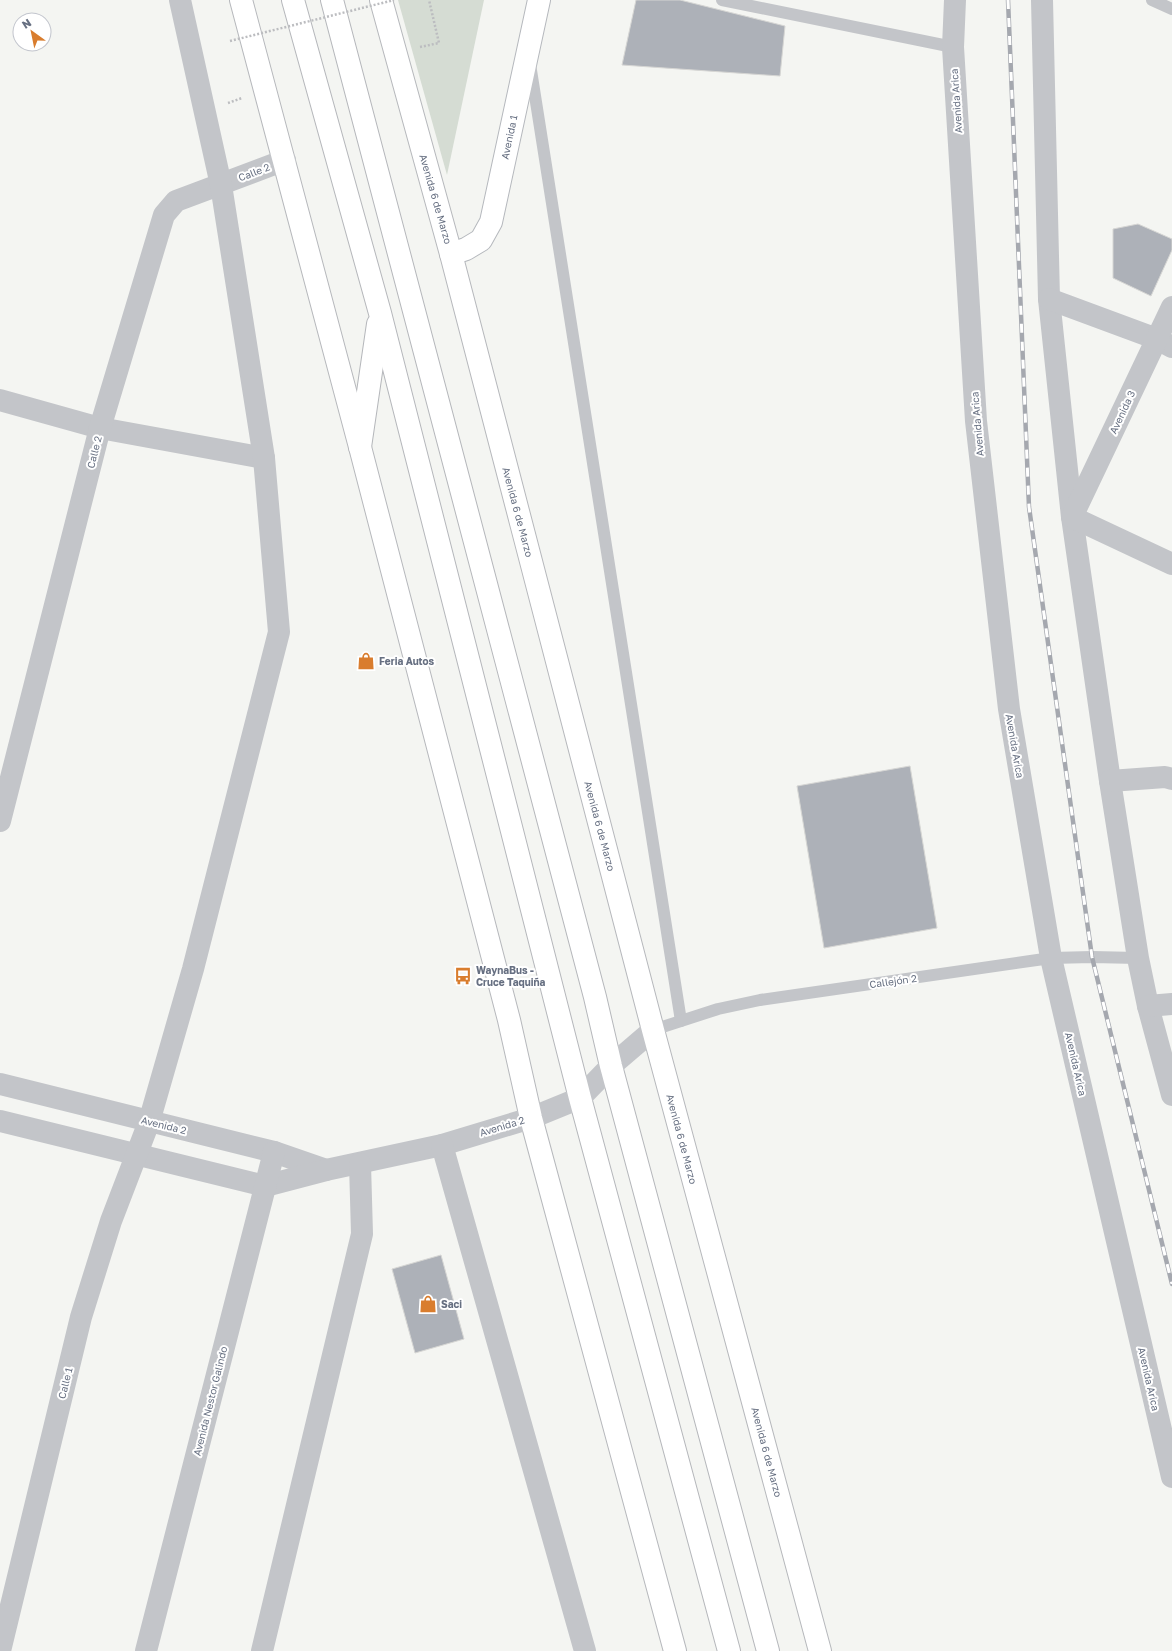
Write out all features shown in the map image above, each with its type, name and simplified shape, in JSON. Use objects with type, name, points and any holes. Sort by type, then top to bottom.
[{"type":"main road","points":[[241,0],[285,160],[509,1020],[531,1118],[675,1651]]},
{"type":"main road","points":[[293,0],[380,313],[580,1098],[730,1651]]},
{"type":"main road","points":[[332,0],[591,981],[611,1066],[768,1651]]},
{"type":"main road","name":"Avenida 6 de Marzo","points":[[381,0],[452,254],[652,1030],[820,1651]]},
{"type":"main road","name":"Avenida 1","points":[[452,254],[466,249],[481,240],[491,222],[539,0]]},
{"type":"main road","points":[[360,447],[380,313]]},
{"type":"street","name":"Calle 1","points":[[0,1651],[81,1317],[111,1222],[127,1177],[138,1155],[149,1122],[193,969],[279,632],[264,458],[221,185],[180,0]]},
{"type":"street","name":"Avenida Arica","points":[[955,0],[953,47],[976,421],[1009,709],[1051,958],[1172,1477]]},
{"type":"street","points":[[1042,0],[1049,298],[1072,517],[1110,781],[1138,958],[1148,1006],[1172,1095]]},
{"type":"street","name":"Calle 2","points":[[0,821],[100,428],[164,215],[176,201],[285,160]]},
{"type":"street","points":[[1049,298],[1164,343]]},
{"type":"street","name":"Avenida 3","points":[[1072,517],[1164,343],[1172,307]]},
{"type":"street","points":[[0,400],[100,428],[264,458]]},
{"type":"street","points":[[1072,517],[1172,564]]},
{"type":"street","points":[[1110,781],[1165,777],[1172,779]]},
{"type":"street","points":[[1148,1006],[1172,1004]]},
{"type":"street","name":"Avenida 2","points":[[0,1121],[265,1186],[326,1170],[360,1164],[442,1145],[531,1118],[580,1098],[611,1066],[652,1030]]},
{"type":"street","name":"Avenida 2","points":[[0,1084],[274,1152],[326,1170]]},
{"type":"street","points":[[442,1145],[585,1651]]},
{"type":"street","name":"Avenida Nestor Galindo","points":[[146,1651],[274,1152]]},
{"type":"street","points":[[262,1651],[362,1234],[360,1164]]},
{"type":"lane","points":[[722,0],[953,47]]},
{"type":"lane","points":[[1152,0],[1172,9]]},
{"type":"lane","points":[[528,50],[681,1021]]},
{"type":"lane","name":"Callejón 2","points":[[652,1030],[718,1009],[760,1000],[1051,958],[1138,958]]},
{"type":"path","points":[[230,41],[394,0]]},
{"type":"path","points":[[429,0],[439,43]]},
{"type":"shaded area","points":[[398,0],[484,0],[447,175]]},
{"type":"building","points":[[636,0],[680,0],[785,26],[780,76],[622,65]]},
{"type":"building","points":[[1138,224],[1172,239],[1172,250],[1151,296],[1113,278],[1113,229]]},
{"type":"building","points":[[910,766],[937,928],[824,948],[797,786]]},
{"type":"building","name":"Saci","points":[[441,1255],[464,1339],[415,1353],[392,1269]]},
{"type":"railway","points":[[1008,0],[1029,507],[1092,957],[1172,1284]]},
{"type":"place","name":"Feria Autos","points":[[366,661]]},
{"type":"place","name":"WaynaBus - Cruce Taquiña","points":[[463,976]]},
{"type":"place","name":"Saci","points":[[428,1304]]}]
